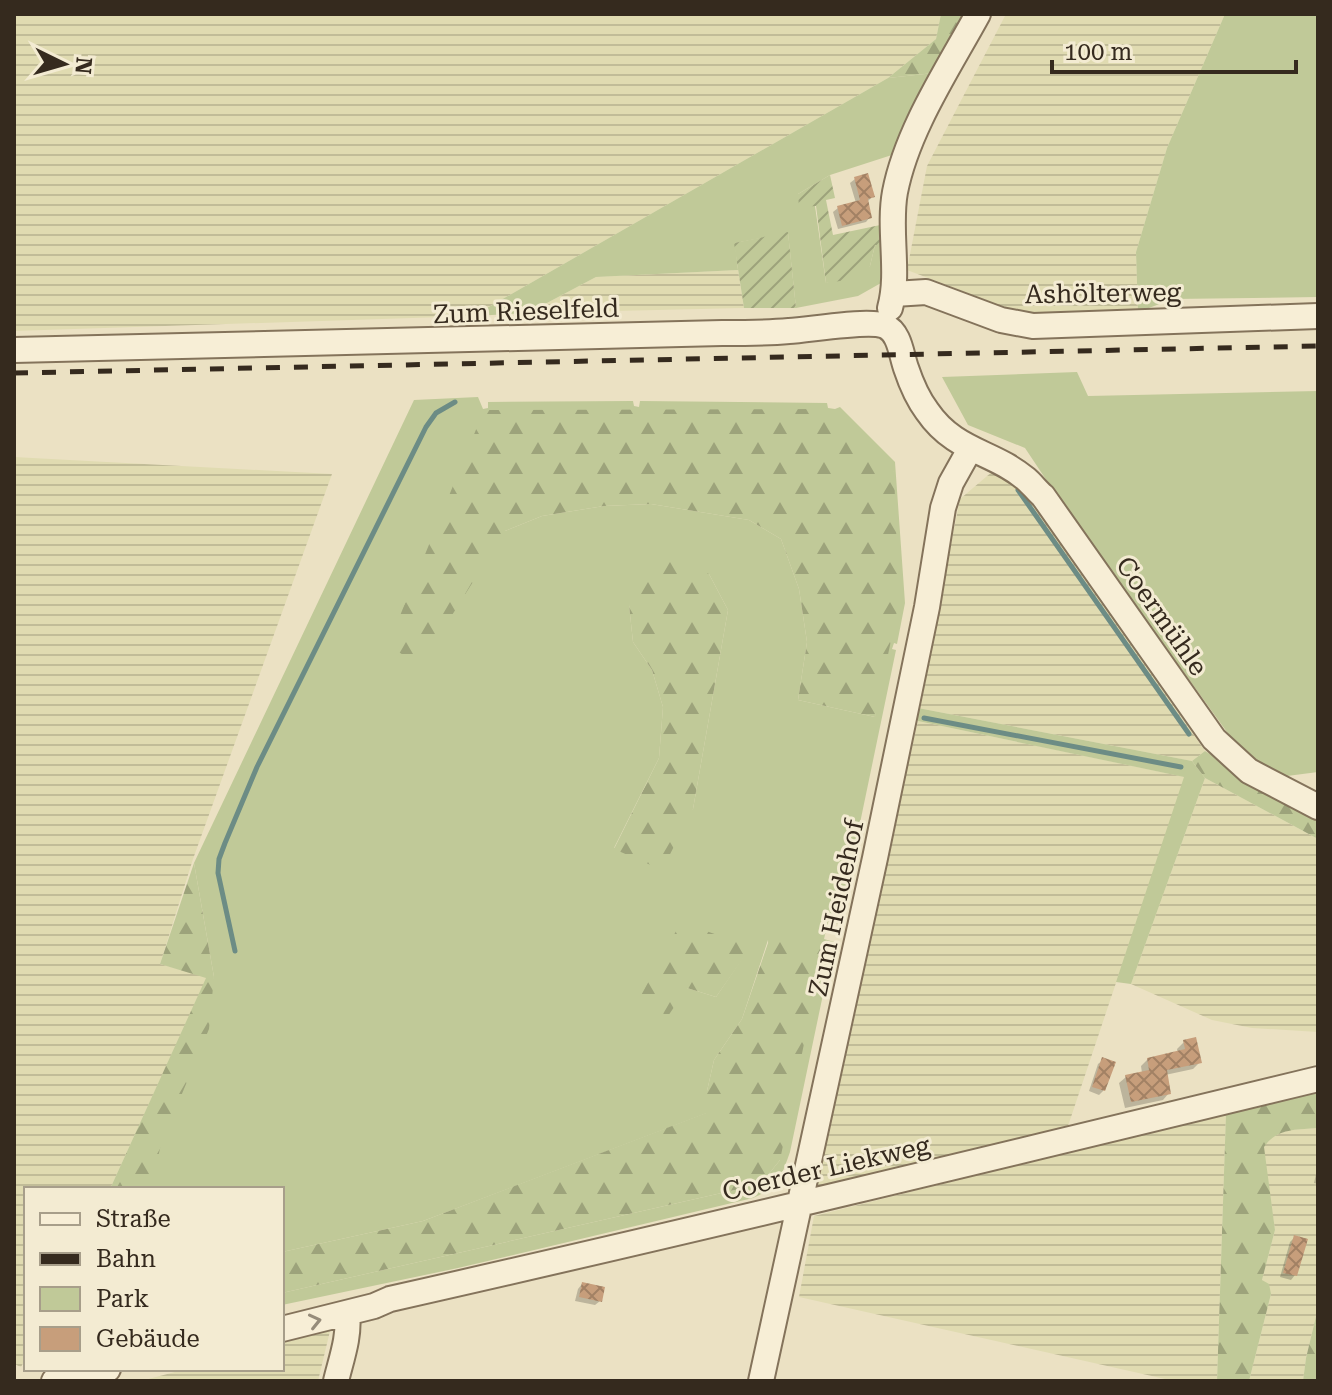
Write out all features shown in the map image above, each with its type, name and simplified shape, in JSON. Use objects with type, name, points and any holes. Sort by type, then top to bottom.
[{"type":"street","points":[[970,449],[942,429],[926,410],[906,369],[899,343],[892,331],[884,326],[894,294],[892,227],[901,166],[911,139],[978,14]]},
{"type":"street","name":"Ashölterweg","points":[[894,294],[926,292],[1001,320],[1033,326],[1318,316]]},
{"type":"street","name":"Zum Rieselfeld","points":[[14,350],[483,341],[790,331],[868,324],[884,326]]},
{"type":"street","name":"Coermühle","points":[[970,449],[1026,478],[1043,496],[1214,739],[1249,771],[1318,807]]},
{"type":"street","name":"Zum Heidehof","points":[[761,1381],[921,637],[943,508],[951,483],[970,449]]},
{"type":"street","name":"Coerder Liekweg","points":[[284,1329],[347,1314],[390,1299],[1318,1079]]},
{"type":"street","points":[[336,1381],[346,1335],[347,1314]]},
{"type":"street","points":[[54,1381],[99,1371]]},
{"type":"shaded area","points":[[14,14],[941,14],[936,39],[888,78],[473,316],[14,331]]},
{"type":"shaded area","points":[[1006,14],[1225,14],[1167,148],[1136,252],[1138,312],[1020,313],[907,270],[927,166]]},
{"type":"shaded area","points":[[738,270],[744,308],[528,313],[596,277]]},
{"type":"shaded area","points":[[14,457],[332,474],[193,859],[160,964],[207,977],[111,1187],[24,1187],[24,1362],[21,1367],[14,1364]]},
{"type":"shaded area","points":[[993,471],[1021,486],[1205,751],[1192,761],[918,708],[960,499]]},
{"type":"shaded area","points":[[918,721],[1185,777],[1065,1135],[809,1189]]},
{"type":"shaded area","points":[[1205,778],[1318,839],[1318,1032],[1252,1028],[1212,1020],[1131,984]]},
{"type":"shaded area","points":[[1226,1113],[1217,1381],[1174,1381],[799,1297],[814,1216]]},
{"type":"shaded area","points":[[1318,1128],[1318,1308],[1303,1381],[1249,1381],[1271,1294],[1262,1280],[1275,1230],[1263,1147],[1271,1137],[1289,1130]]},
{"type":"shaded area","points":[[330,1331],[318,1381],[141,1381],[178,1371],[284,1371],[284,1342]]},
{"type":"green space","points":[[941,14],[973,14],[943,72],[888,78],[936,39]]},
{"type":"green space","points":[[1225,14],[1318,14],[1318,297],[1173,299],[1138,312],[1136,252],[1167,148]]},
{"type":"green space","points":[[943,72],[895,154],[830,175],[798,194],[815,206],[826,283],[870,266],[875,245],[887,245],[888,265],[881,283],[858,296],[796,308],[788,233],[735,243],[738,270],[596,277],[528,313],[473,316],[888,78]]},
{"type":"green space","points":[[830,175],[835,198],[826,200],[833,235],[885,224],[887,245],[875,245],[870,266],[854,279],[826,283],[816,206],[799,207],[798,194]]},
{"type":"green space","points":[[788,232],[796,308],[744,308],[734,243]]},
{"type":"green space","points":[[1077,372],[1088,396],[1318,391],[1318,772],[1287,776],[1245,757],[1154,631],[1149,634],[1025,448],[968,425],[942,377]]},
{"type":"green space","points":[[478,397],[483,409],[488,408],[488,402],[633,401],[634,406],[639,407],[640,401],[827,403],[828,408],[840,407],[895,462],[905,603],[897,644],[894,643],[892,649],[896,650],[839,924],[828,922],[824,939],[834,942],[790,1152],[781,1175],[762,1194],[458,1268],[284,1305],[284,1293],[748,1187],[764,1180],[780,1160],[768,940],[742,1019],[714,1060],[707,1091],[707,1113],[423,1221],[284,1252],[284,1187],[112,1187],[214,977],[194,863],[414,400]],"holes":[[[484,411],[894,472],[875,717],[798,700],[807,642],[799,589],[781,539],[749,520],[651,504],[604,506],[542,516],[505,531]],[[709,574],[728,610],[693,809],[614,848],[659,758],[663,707],[652,670],[633,642],[629,605]],[[750,947],[716,997],[687,988]]]},
{"type":"green space","points":[[827,409],[894,472],[899,602],[875,717],[798,700],[807,642],[799,589],[781,539],[749,520],[651,504],[604,506],[542,516],[505,531],[420,666],[388,645],[484,410]]},
{"type":"green space","points":[[638,561],[672,562],[709,574],[728,610],[693,809],[662,870],[614,849],[659,758],[663,707],[652,670],[633,642],[629,605]]},
{"type":"green space","points":[[918,708],[1192,761],[1205,778],[1131,984],[1116,982],[1184,777],[918,721]]},
{"type":"green space","points":[[1205,751],[1318,814],[1318,839],[1205,778],[1192,761]]},
{"type":"green space","points":[[194,863],[214,977],[209,1029],[161,1144],[151,1187],[111,1187],[206,978],[160,964]]},
{"type":"green space","points":[[681,922],[751,947],[716,997],[687,988],[668,1016],[638,1001]]},
{"type":"green space","points":[[769,940],[824,947],[780,1160],[764,1180],[748,1187],[284,1293],[284,1252],[423,1221],[706,1113],[714,1060],[742,1019]]},
{"type":"green space","points":[[1318,1090],[1318,1128],[1281,1133],[1264,1147],[1275,1230],[1262,1280],[1269,1284],[1271,1294],[1249,1381],[1217,1381],[1226,1113]]},
{"type":"green space","points":[[1318,1308],[1318,1381],[1303,1381],[1306,1358]]},
{"type":"building","points":[[868,173],[875,197],[868,199],[872,218],[842,226],[837,206],[860,200],[854,177]]},
{"type":"building","points":[[1196,1037],[1202,1063],[1167,1070],[1171,1094],[1131,1102],[1125,1075],[1149,1070],[1147,1058],[1185,1049],[1183,1040]]},
{"type":"building","points":[[1102,1057],[1116,1062],[1105,1091],[1092,1087]]},
{"type":"building","points":[[1294,1235],[1308,1239],[1297,1276],[1283,1273]]},
{"type":"building","points":[[582,1282],[605,1287],[602,1302],[579,1297]]},
{"type":"waterway","points":[[235,951],[218,873],[225,843],[257,767],[426,427],[436,413],[455,402]]},
{"type":"waterway","points":[[1018,490],[1189,734]]},
{"type":"waterway","points":[[924,718],[1181,767]]},
{"type":"railway","points":[[14,373],[1318,346]]}]
